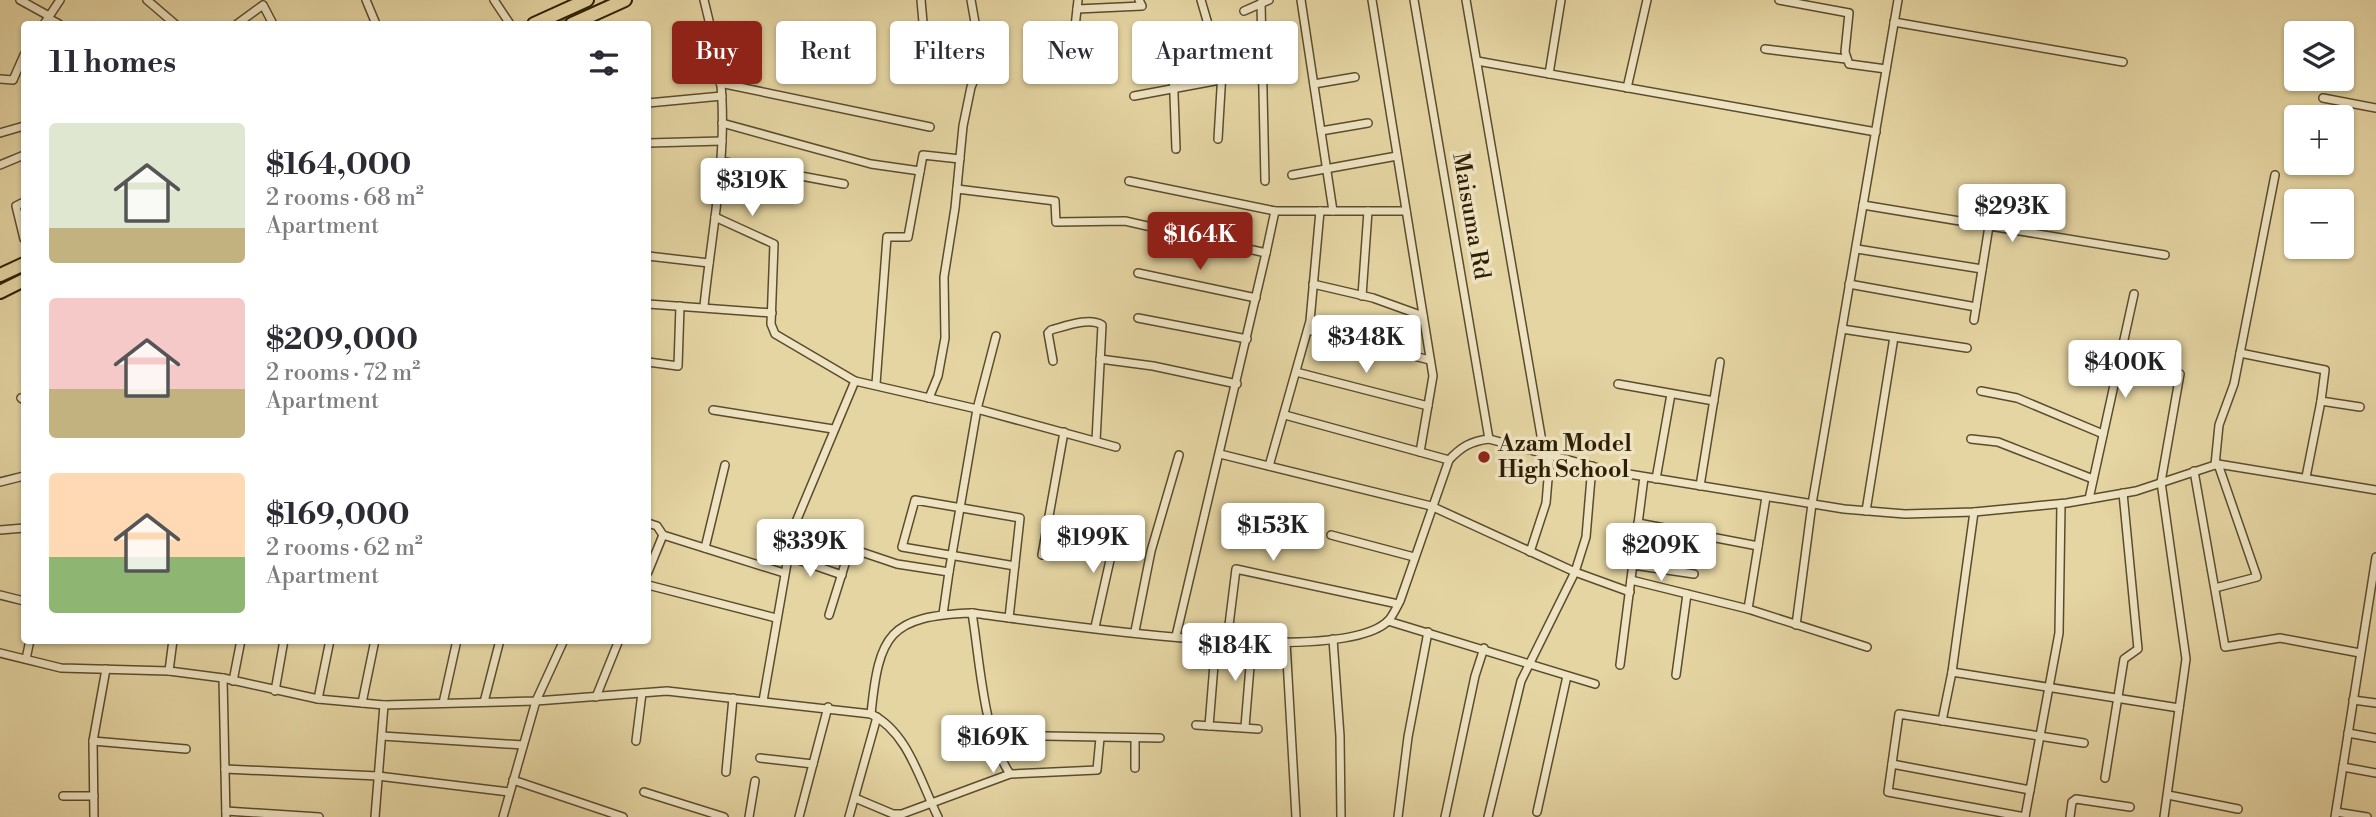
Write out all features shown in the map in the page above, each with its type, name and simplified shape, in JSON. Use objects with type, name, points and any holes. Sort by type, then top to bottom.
[{"type":"main road","points":[[539,21],[567,4],[587,0]]},
{"type":"main road","points":[[579,21],[625,0]]},
{"type":"main road","points":[[0,275],[21,265]]},
{"type":"main road","points":[[0,292],[21,282]]},
{"type":"street","points":[[20,0],[47,20],[60,0]]},
{"type":"street","points":[[147,0],[172,21]]},
{"type":"street","points":[[366,0],[375,21]]},
{"type":"street","points":[[494,0],[508,21]]},
{"type":"street","points":[[704,0],[708,21]]},
{"type":"street","points":[[921,0],[923,21]]},
{"type":"street","points":[[929,398],[938,376],[945,338],[944,277],[971,87],[982,62],[971,0]]},
{"type":"street","points":[[1078,4],[1142,6],[1139,0]]},
{"type":"street","points":[[1201,0],[1208,21]]},
{"type":"street","points":[[1244,11],[1269,0]]},
{"type":"street","points":[[1301,0],[1334,211]]},
{"type":"street","points":[[1372,0],[1433,376],[1420,452]]},
{"type":"street","name":"Maisuma Rd","points":[[1414,0],[1489,439]]},
{"type":"street","points":[[1466,0],[1547,454],[1546,503],[1530,552]]},
{"type":"street","points":[[1549,74],[1562,0]]},
{"type":"street","points":[[1627,88],[1647,0]]},
{"type":"street","points":[[1779,0],[1849,13],[1846,59],[1849,64],[1886,69]]},
{"type":"street","points":[[1796,625],[1812,504],[1898,0]]},
{"type":"street","points":[[241,21],[267,2],[272,21]]},
{"type":"street","points":[[1261,4],[1262,21]]},
{"type":"street","points":[[1894,22],[2123,62]]},
{"type":"street","points":[[1765,49],[1846,59]]},
{"type":"street","points":[[1477,61],[1875,132]]},
{"type":"street","points":[[0,79],[13,80],[21,62]]},
{"type":"street","points":[[1314,83],[1355,77]]},
{"type":"street","points":[[705,306],[722,141],[720,84]]},
{"type":"street","points":[[725,84],[930,127]]},
{"type":"street","points":[[1173,84],[1176,149]]},
{"type":"street","points":[[1134,96],[1195,84]]},
{"type":"street","points":[[1218,139],[1222,84]]},
{"type":"street","points":[[1263,84],[1265,181]]},
{"type":"street","points":[[651,103],[722,96]]},
{"type":"street","points":[[2323,98],[2376,108]]},
{"type":"street","points":[[0,123],[2,132],[21,127]]},
{"type":"street","points":[[722,123],[871,164],[920,171]]},
{"type":"street","points":[[1321,131],[1368,123]]},
{"type":"street","points":[[651,143],[722,141]]},
{"type":"street","points":[[876,384],[887,237],[908,237],[923,155],[960,159]]},
{"type":"street","points":[[0,165],[21,156]]},
{"type":"street","points":[[1292,175],[1397,156]]},
{"type":"street","points":[[720,161],[844,184]]},
{"type":"street","points":[[2215,588],[2257,577],[2217,464],[2219,425],[2234,384],[2275,175]]},
{"type":"street","points":[[1129,181],[1276,211],[1406,211]]},
{"type":"street","points":[[957,188],[1055,201],[1056,222],[1125,220],[1266,253]]},
{"type":"street","points":[[21,203],[16,205],[21,226]]},
{"type":"street","points":[[1863,205],[2165,255]]},
{"type":"street","points":[[1176,636],[1276,211]]},
{"type":"street","points":[[1269,466],[1308,330],[1320,211]]},
{"type":"street","points":[[1362,296],[1368,211]]},
{"type":"street","points":[[715,218],[774,244],[771,324],[775,334],[855,381],[977,409],[1116,447]]},
{"type":"street","points":[[1974,320],[1989,226]]},
{"type":"street","points":[[1857,249],[1982,269]]},
{"type":"street","points":[[651,256],[709,263]]},
{"type":"street","points":[[1138,273],[1256,298]]},
{"type":"street","points":[[1313,284],[1362,296],[1423,316]]},
{"type":"street","points":[[1849,285],[1976,307]]},
{"type":"street","points":[[2089,499],[2134,294]]},
{"type":"street","points":[[651,304],[705,306],[772,313]]},
{"type":"street","points":[[651,362],[678,366],[680,306]]},
{"type":"street","points":[[1138,318],[1247,339]]},
{"type":"street","points":[[1053,361],[1048,333],[1081,323],[1097,322],[1102,325],[1096,441]]},
{"type":"street","points":[[1842,329],[1967,348]]},
{"type":"street","points":[[1308,330],[1430,360]]},
{"type":"street","points":[[943,614],[977,409],[996,336]]},
{"type":"street","points":[[1866,511],[1894,337]]},
{"type":"street","points":[[2240,353],[2325,370],[2306,477]]},
{"type":"street","points":[[1100,359],[1153,366],[1237,384]]},
{"type":"street","points":[[1700,486],[1720,362]]},
{"type":"street","points":[[1296,372],[1428,406]]},
{"type":"street","points":[[2164,817],[2186,659],[2161,482],[2180,374]]},
{"type":"street","points":[[763,701],[793,529],[855,381]]},
{"type":"street","points":[[1618,384],[1714,401]]},
{"type":"street","points":[[1981,391],[2017,398],[2103,434]]},
{"type":"street","points":[[1656,479],[1671,394]]},
{"type":"street","points":[[2320,401],[2360,407]]},
{"type":"street","points":[[713,410],[833,429]]},
{"type":"street","points":[[1285,415],[1449,460]]},
{"type":"street","points":[[1042,555],[1064,432]]},
{"type":"street","points":[[849,817],[874,715],[875,670],[884,645],[897,628],[918,619],[943,614],[972,613],[1227,641],[1286,642],[1333,639],[1366,632],[1388,621],[1398,604],[1449,460],[1461,447],[1489,439],[1644,477],[1812,504],[1905,514],[1974,512],[2061,504],[2123,493],[2217,464],[2376,489]]},
{"type":"street","points":[[1970,439],[1998,442],[2093,479]]},
{"type":"street","points":[[1220,454],[1431,506],[1574,572],[1630,592]]},
{"type":"street","points":[[1135,631],[1152,551],[1180,455]]},
{"type":"street","points":[[705,548],[725,465]]},
{"type":"street","points":[[1488,817],[1521,681],[1574,572],[1586,537],[1592,466]]},
{"type":"street","points":[[2194,471],[2225,647],[2280,638],[2360,653]]},
{"type":"street","points":[[1620,665],[1644,477]]},
{"type":"street","points":[[0,482],[21,478]]},
{"type":"street","points":[[2105,778],[2124,659],[2138,649],[2123,493]]},
{"type":"street","points":[[1748,609],[1766,497]]},
{"type":"street","points":[[1009,618],[1020,518],[915,500],[902,547],[1014,566]]},
{"type":"street","points":[[2061,504],[2059,633],[2050,687],[2041,735],[2025,817],[1888,792],[1899,714],[2041,735],[2084,743]]},
{"type":"street","points":[[1942,721],[1952,672],[1974,512]]},
{"type":"street","points":[[1638,523],[1758,546]]},
{"type":"street","points":[[651,524],[657,526],[663,535],[784,573]]},
{"type":"street","points":[[0,530],[21,528]]},
{"type":"street","points":[[793,529],[897,564],[949,572]]},
{"type":"street","points":[[1096,627],[1117,529]]},
{"type":"street","points":[[651,565],[663,535]]},
{"type":"street","points":[[1331,535],[1414,557]]},
{"type":"street","points":[[829,615],[850,548]]},
{"type":"street","points":[[787,556],[842,575]]},
{"type":"street","points":[[2367,817],[2335,814],[2376,557]]},
{"type":"street","points":[[1633,565],[1694,574]]},
{"type":"street","points":[[1227,641],[1236,569],[1398,604]]},
{"type":"street","points":[[1631,580],[1748,609],[1867,647]]},
{"type":"street","points":[[651,586],[776,618]]},
{"type":"street","points":[[1676,675],[1687,594]]},
{"type":"street","points":[[0,595],[21,600]]},
{"type":"street","points":[[972,613],[994,735],[1001,760],[1010,774]]},
{"type":"street","points":[[1388,621],[1484,648],[1595,684]]},
{"type":"street","points":[[1398,817],[1408,737],[1428,632]]},
{"type":"street","points":[[1333,639],[1340,736],[1341,817]]},
{"type":"street","points":[[1209,726],[1216,640]]},
{"type":"street","points":[[1245,727],[1252,642]]},
{"type":"street","points":[[1286,642],[1296,817]]},
{"type":"street","points":[[26,659],[29,644]]},
{"type":"street","points":[[169,671],[172,644]]},
{"type":"street","points":[[233,681],[240,644]]},
{"type":"street","points":[[275,691],[283,644]]},
{"type":"street","points":[[318,699],[330,644]]},
{"type":"street","points":[[362,703],[374,644]]},
{"type":"street","points":[[443,703],[456,644]]},
{"type":"street","points":[[484,702],[498,644]]},
{"type":"street","points":[[503,817],[536,701],[562,644]]},
{"type":"street","points":[[596,697],[617,644]]},
{"type":"street","points":[[1445,817],[1475,676],[1484,648]]},
{"type":"street","points":[[0,653],[61,668],[169,671],[223,678],[318,699],[384,705],[536,701],[667,691],[828,707],[874,715],[888,722],[899,736],[937,817]]},
{"type":"street","points":[[94,817],[93,741],[106,669]]},
{"type":"street","points":[[1952,672],[2179,708]]},
{"type":"street","points":[[1537,812],[1567,676]]},
{"type":"street","points":[[223,678],[226,814],[319,817]]},
{"type":"street","points":[[636,741],[642,694]]},
{"type":"street","points":[[726,772],[733,698]]},
{"type":"street","points":[[2353,700],[2376,703]]},
{"type":"street","points":[[374,817],[384,705]]},
{"type":"street","points":[[799,817],[828,707]]},
{"type":"street","points":[[1196,725],[1258,729]]},
{"type":"street","points":[[2348,733],[2376,738]]},
{"type":"street","points":[[994,735],[1160,737]]},
{"type":"street","points":[[382,736],[523,745]]},
{"type":"street","points":[[855,798],[893,816],[1010,774],[1097,770],[1100,738]]},
{"type":"street","points":[[1135,738],[1135,768]]},
{"type":"street","points":[[93,741],[186,749]]},
{"type":"street","points":[[760,758],[813,764]]},
{"type":"street","points":[[1892,764],[2030,790]]},
{"type":"street","points":[[2343,767],[2376,773]]},
{"type":"street","points":[[225,769],[378,776],[509,792]]},
{"type":"street","points":[[513,780],[623,817]]},
{"type":"street","points":[[750,817],[755,781]]},
{"type":"street","points":[[644,792],[724,817]]},
{"type":"street","points":[[2168,795],[2238,809]]},
{"type":"street","points":[[63,796],[94,796]]},
{"type":"street","points":[[2070,817],[2072,802],[2076,799],[2130,807]]},
{"type":"street","points":[[598,817],[601,808]]},
{"type":"waterway","points":[[562,21],[608,0]]},
{"type":"place","name":"Azam Model High School","points":[[1484,457]]}]
